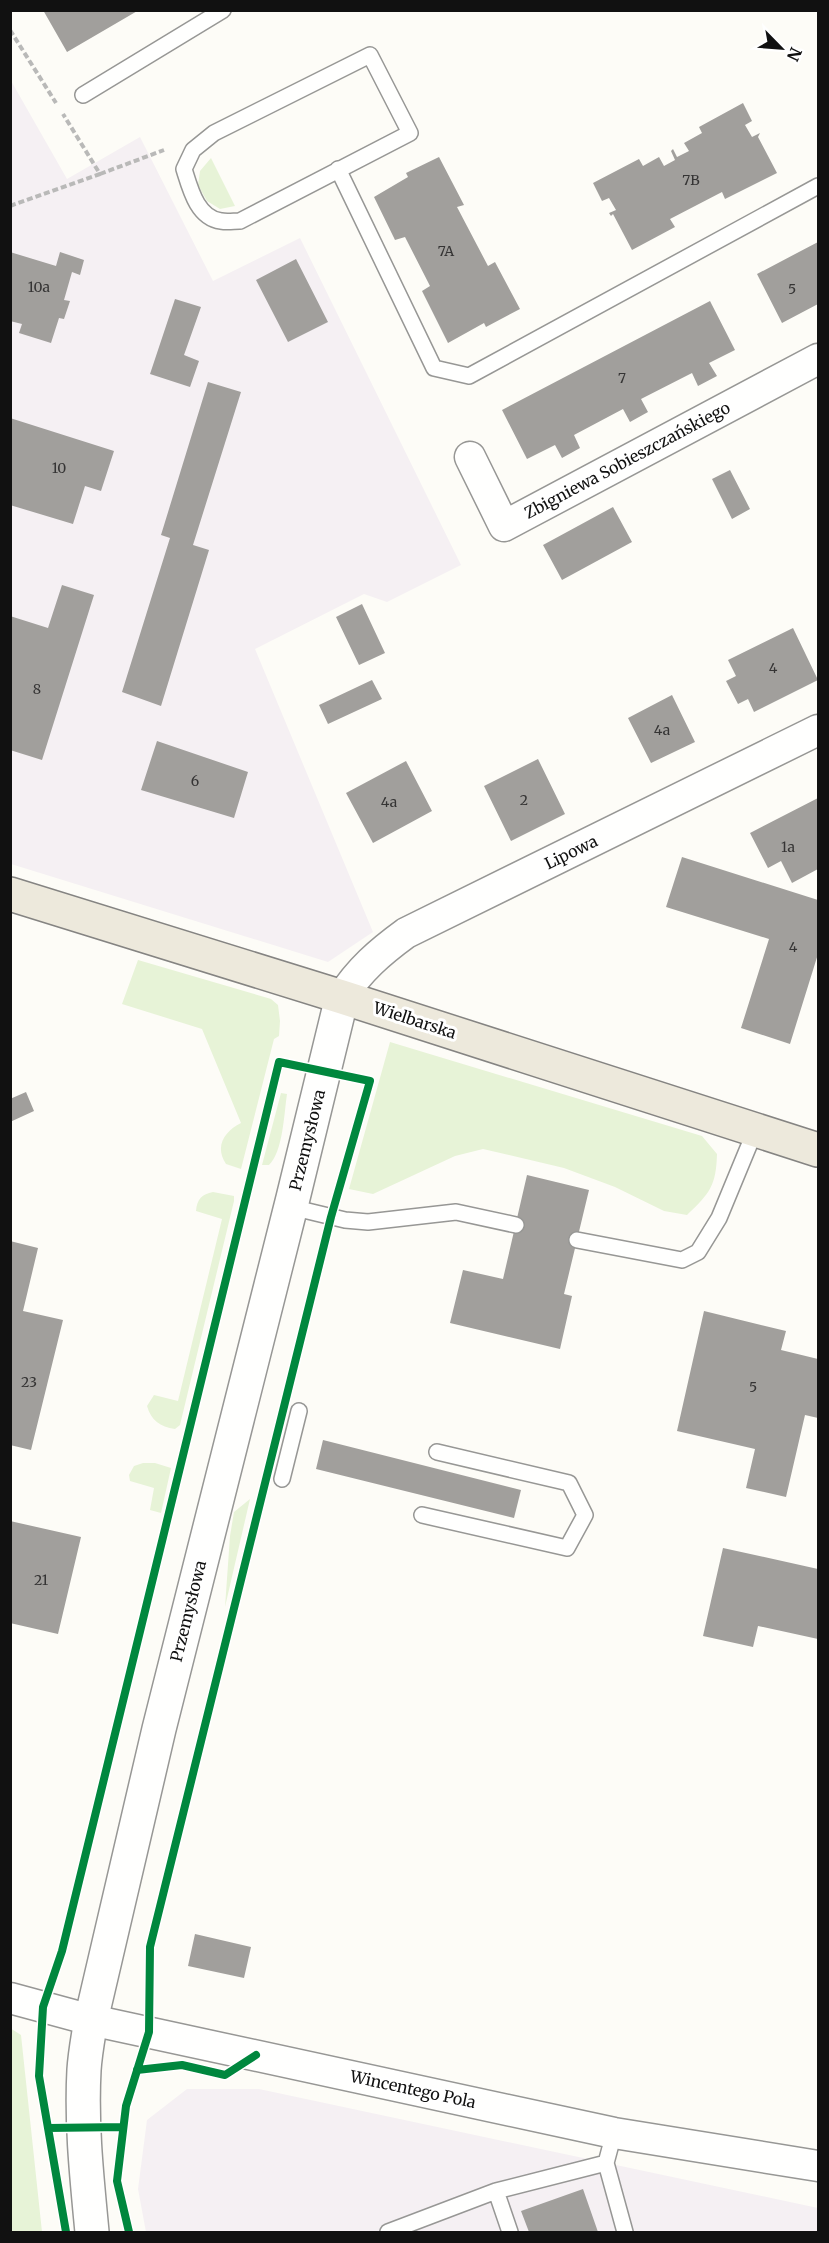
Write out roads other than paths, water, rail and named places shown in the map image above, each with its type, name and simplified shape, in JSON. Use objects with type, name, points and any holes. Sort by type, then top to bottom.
[{"type":"main road","name":"Wielbarska","points":[[10,894],[342,997],[819,1150]]},
{"type":"street","name":"Zbigniewa Sobieszczańskiego","points":[[470,457],[504,526],[819,359]]},
{"type":"street","name":"Lipowa","points":[[342,997],[354,977],[378,952],[406,933],[819,730]]},
{"type":"street","name":"Przemysłowa","points":[[92,2232],[83,2109],[84,2068],[91,2020],[159,1729],[342,997]]},
{"type":"street","name":"Wincentego Pola","points":[[10,1998],[91,2020],[614,2133],[819,2166]]},
{"type":"lane","points":[[83,94],[223,10]]},
{"type":"lane","points":[[370,56],[410,134],[338,169],[240,221],[219,221],[201,210],[190,190],[184,169],[193,150],[214,133],[370,56]]},
{"type":"lane","points":[[338,169],[434,368],[469,376],[819,186]]},
{"type":"lane","points":[[577,1240],[682,1260],[698,1252],[719,1218],[755,1131]]},
{"type":"lane","points":[[291,1207],[345,1220],[368,1222],[456,1212],[516,1225]]},
{"type":"lane","points":[[282,1479],[299,1412]]},
{"type":"lane","points":[[422,1515],[567,1548],[585,1515],[568,1483],[437,1452]]},
{"type":"lane","points":[[614,2133],[606,2163],[625,2232]]},
{"type":"lane","points":[[388,2232],[496,2192],[606,2163]]},
{"type":"lane","points":[[496,2192],[510,2232]]}]
